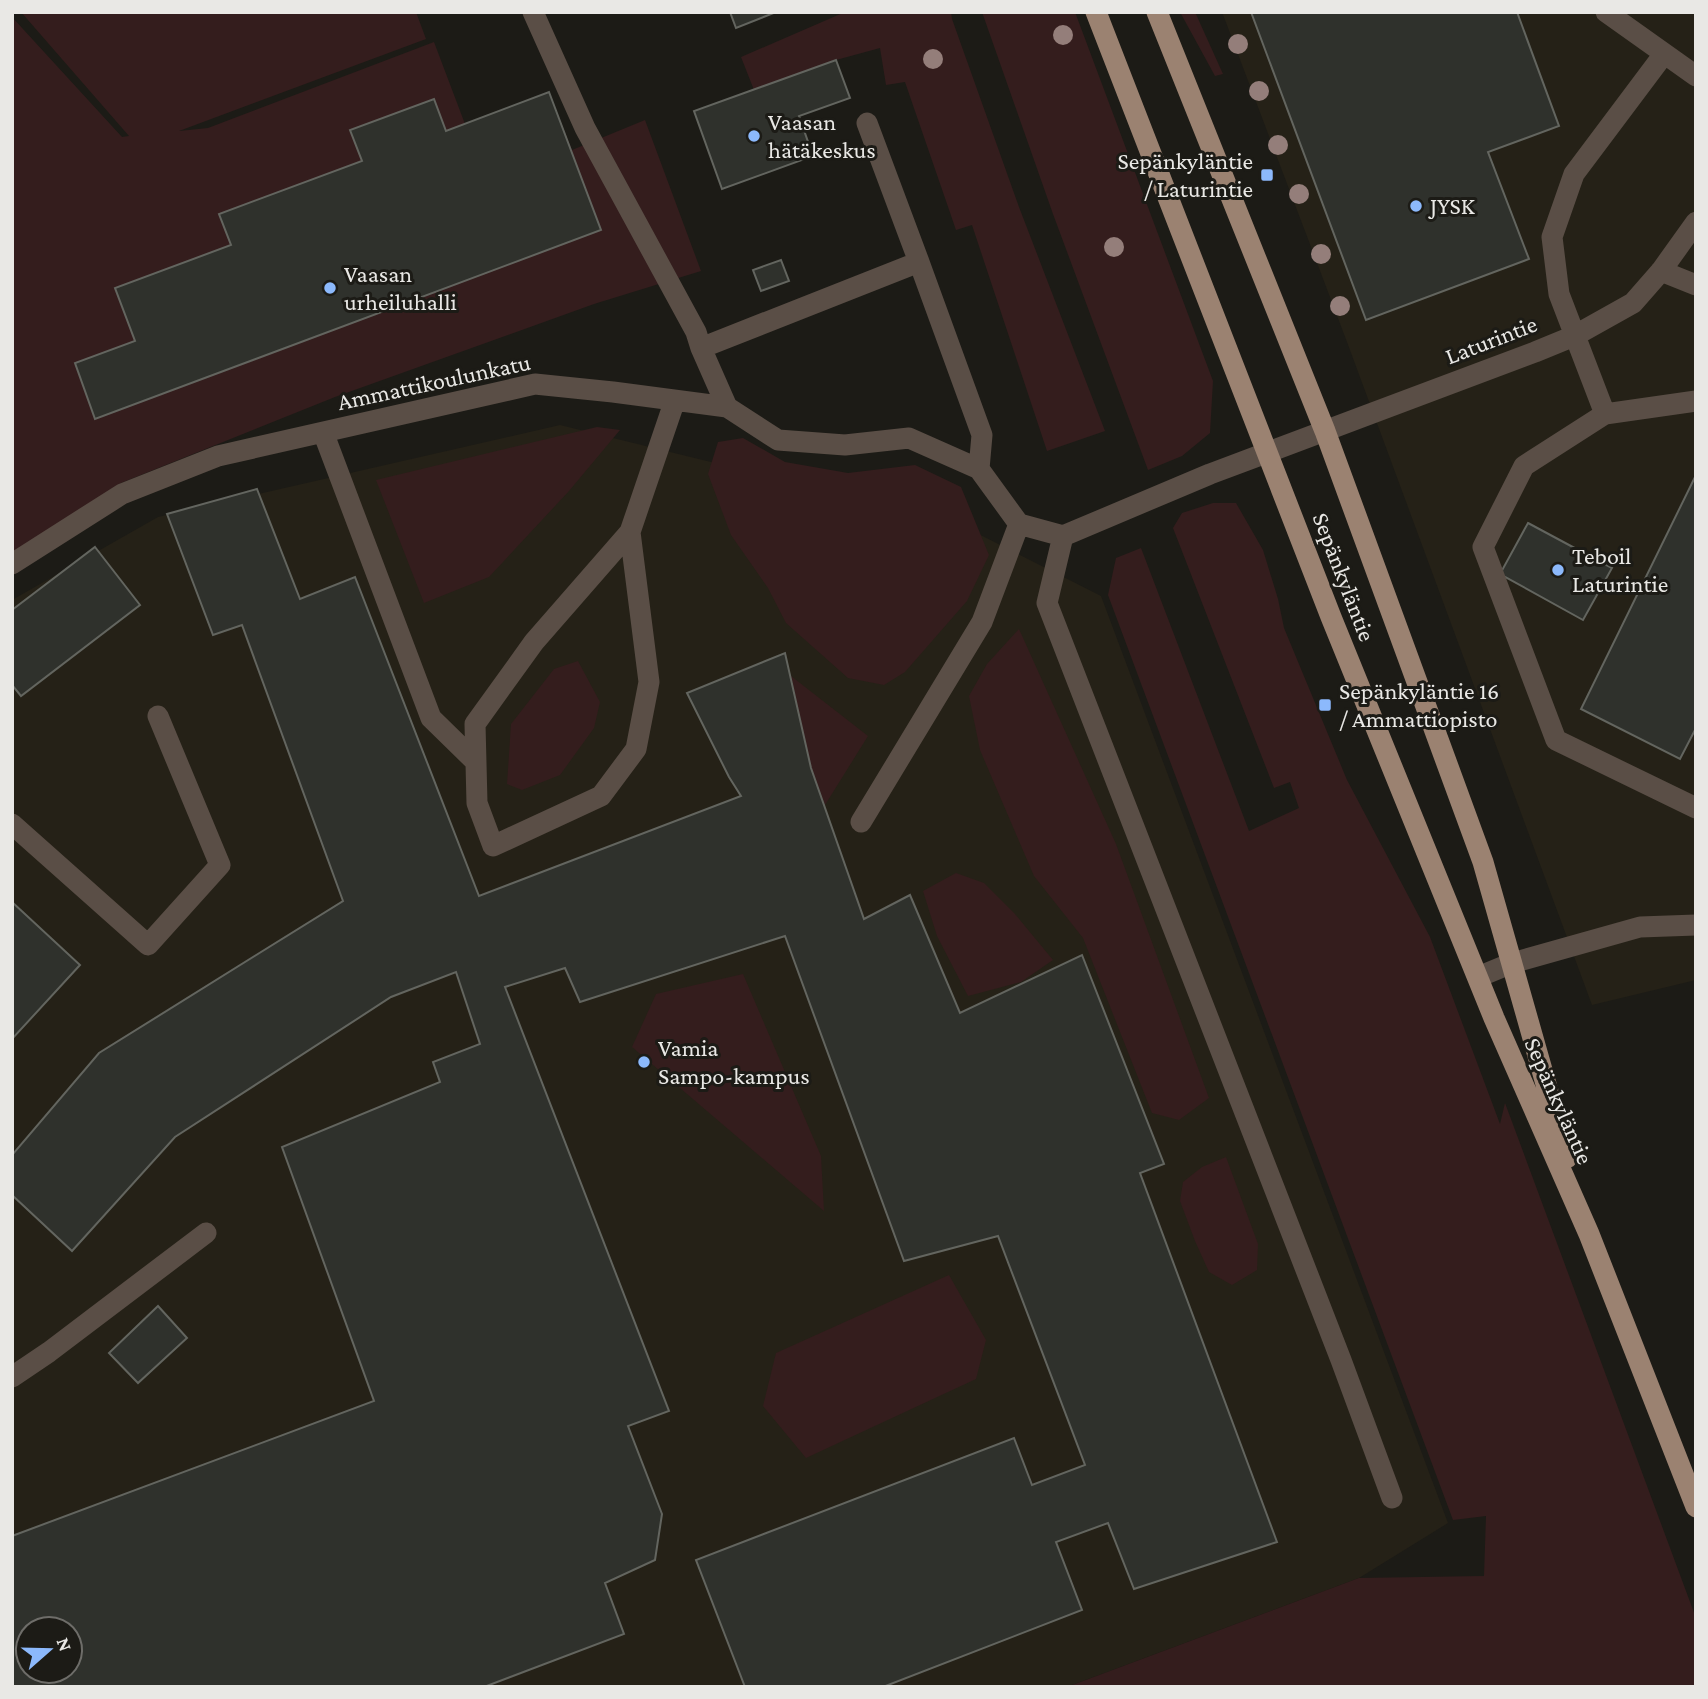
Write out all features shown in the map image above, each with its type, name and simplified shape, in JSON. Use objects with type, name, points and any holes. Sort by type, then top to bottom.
[{"type":"main road","name":"Sepänkyläntie","points":[[1096,12],[1326,605],[1478,977],[1589,1234],[1696,1507]]},
{"type":"main road","name":"Sepänkyläntie","points":[[1157,12],[1325,431],[1483,862],[1589,1234]]},
{"type":"street","points":[[533,12],[585,128],[696,332],[727,407]]},
{"type":"street","points":[[1606,12],[1696,76]]},
{"type":"street","points":[[1605,414],[1559,294],[1552,237],[1574,174],[1664,54]]},
{"type":"street","points":[[867,123],[982,435],[979,469],[1019,524],[1063,536],[1047,603],[1392,1498]]},
{"type":"street","name":"Laturintie","points":[[1063,536],[1145,500],[1574,336],[1633,303],[1661,271],[1696,222]]},
{"type":"street","points":[[701,348],[919,262]]},
{"type":"street","points":[[1661,271],[1696,285]]},
{"type":"street","name":"Ammattikoulunkatu","points":[[12,564],[122,494],[218,456],[536,384],[614,391],[727,407],[778,440],[845,444],[909,438],[979,469]]},
{"type":"street","points":[[630,532],[649,682],[636,748],[601,796],[493,846],[477,803],[475,724],[534,642],[630,532],[675,400]]},
{"type":"street","points":[[1696,401],[1605,414],[1524,466],[1483,547],[1556,740],[1696,808]]},
{"type":"street","points":[[323,432],[431,718],[476,762]]},
{"type":"street","points":[[861,822],[982,622],[1019,524]]},
{"type":"street","points":[[12,824],[148,945],[220,865],[158,716]]},
{"type":"street","points":[[1478,977],[1512,963],[1640,927],[1696,925]]},
{"type":"street","points":[[12,1377],[206,1233]]},
{"type":"shaded area","name":"Vaasan urheiluhalli","points":[[21,12],[416,12],[426,39],[179,131],[208,128],[434,42],[465,124],[549,92],[572,150],[645,120],[701,271],[594,304],[335,397],[121,483],[12,554],[12,17],[122,137],[129,136]]},
{"type":"shaded area","points":[[845,12],[951,12],[1019,207],[1105,431],[1047,451],[972,225],[956,230],[905,82],[886,85],[880,48],[836,60],[754,90],[741,57]]},
{"type":"shaded area","points":[[982,12],[1075,12],[1213,381],[1210,433],[1182,456],[1148,470],[1053,214]]},
{"type":"shaded area","points":[[1180,12],[1195,12],[1223,74],[1215,76]]},
{"type":"shaded area","points":[[1222,12],[1696,12],[1696,980],[1592,1005]]},
{"type":"shaded area","name":"Vamia Sampo-kampus","points":[[560,425],[955,522],[1101,596],[1448,1523],[1359,1578],[1067,1687],[12,1687],[12,600],[158,517]]},
{"type":"shaded area","points":[[597,427],[620,430],[569,491],[489,577],[424,603],[376,480]]},
{"type":"shaded area","points":[[743,438],[785,462],[848,473],[915,465],[961,487],[989,555],[967,601],[905,672],[884,685],[848,678],[786,623],[768,588],[731,535],[708,474],[718,442]]},
{"type":"shaded area","points":[[1213,503],[1236,503],[1263,550],[1284,628],[1347,780],[1430,937],[1500,1124],[1505,1103],[1696,1618],[1696,1687],[1067,1687],[1359,1578],[1484,1576],[1486,1516],[1453,1520],[1108,595],[1116,558],[1141,548],[1249,831],[1299,808],[1290,782],[1274,788],[1173,528],[1182,513]]},
{"type":"shaded area","points":[[1019,629],[1116,844],[1209,1098],[1179,1120],[1152,1113],[1083,938],[1034,876],[980,750],[969,696],[987,664]]},
{"type":"shaded area","points":[[578,661],[600,702],[594,728],[560,775],[522,790],[507,784],[511,724],[554,669]]},
{"type":"shaded area","points":[[791,676],[868,736],[825,805],[811,768]]},
{"type":"shaded area","points":[[956,873],[984,883],[1015,914],[1053,960],[1021,982],[968,996],[937,936],[923,891]]},
{"type":"shaded area","points":[[743,974],[821,1156],[824,1211],[632,1047],[656,994]]},
{"type":"shaded area","points":[[1226,1157],[1258,1244],[1257,1270],[1232,1285],[1209,1272],[1180,1201],[1183,1182],[1202,1167]]},
{"type":"shaded area","points":[[949,1275],[986,1340],[976,1379],[806,1458],[763,1406],[776,1353]]},
{"type":"building","points":[[730,12],[776,12],[736,28]]},
{"type":"building","name":"JYSK","points":[[1251,12],[1517,12],[1559,126],[1488,152],[1529,259],[1366,320]]},
{"type":"building","name":"Vaasan hätäkeskus","points":[[836,60],[850,98],[799,116],[813,156],[722,189],[694,111]]},
{"type":"building","points":[[549,92],[601,230],[95,419],[75,363],[135,341],[115,288],[231,245],[219,214],[362,161],[350,130],[434,99],[446,131]]},
{"type":"building","points":[[781,260],[789,281],[761,291],[753,270]]},
{"type":"building","points":[[1696,475],[1696,728],[1680,759],[1581,709]]},
{"type":"building","points":[[257,489],[300,599],[355,577],[479,896],[741,796],[687,693],[785,653],[811,768],[864,919],[910,895],[960,1013],[1082,955],[1164,1164],[1140,1173],[1277,1542],[1134,1589],[1108,1523],[1056,1542],[1082,1610],[883,1687],[745,1687],[696,1560],[1014,1438],[1032,1485],[1085,1465],[998,1236],[904,1261],[785,936],[580,1002],[565,968],[505,987],[669,1411],[628,1426],[662,1514],[655,1560],[605,1583],[624,1634],[484,1687],[12,1687],[12,1536],[374,1401],[282,1147],[440,1082],[433,1062],[480,1044],[456,972],[391,997],[175,1137],[72,1251],[12,1195],[12,1155],[99,1053],[343,901],[242,625],[213,635],[167,514]]},
{"type":"building","points":[[1528,523],[1612,568],[1583,620],[1500,574]]},
{"type":"building","points":[[95,547],[140,605],[21,696],[12,685],[12,610]]},
{"type":"building","points":[[12,902],[80,965],[12,1039]]},
{"type":"building","points":[[158,1306],[187,1338],[138,1383],[109,1353]]},
{"type":"place","name":"Vaasan hätäkeskus","points":[[754,136]]},
{"type":"place","name":"Sepänkyläntie / Laturintie","points":[[1267,175]]},
{"type":"place","name":"JYSK","points":[[1416,206]]},
{"type":"place","name":"Vaasan urheiluhalli","points":[[330,288]]},
{"type":"place","name":"Teboil Laturintie","points":[[1558,570]]},
{"type":"place","name":"Sepänkyläntie 16 / Ammattiopisto","points":[[1325,705]]},
{"type":"place","name":"Vamia Sampo-kampus","points":[[644,1062]]}]
